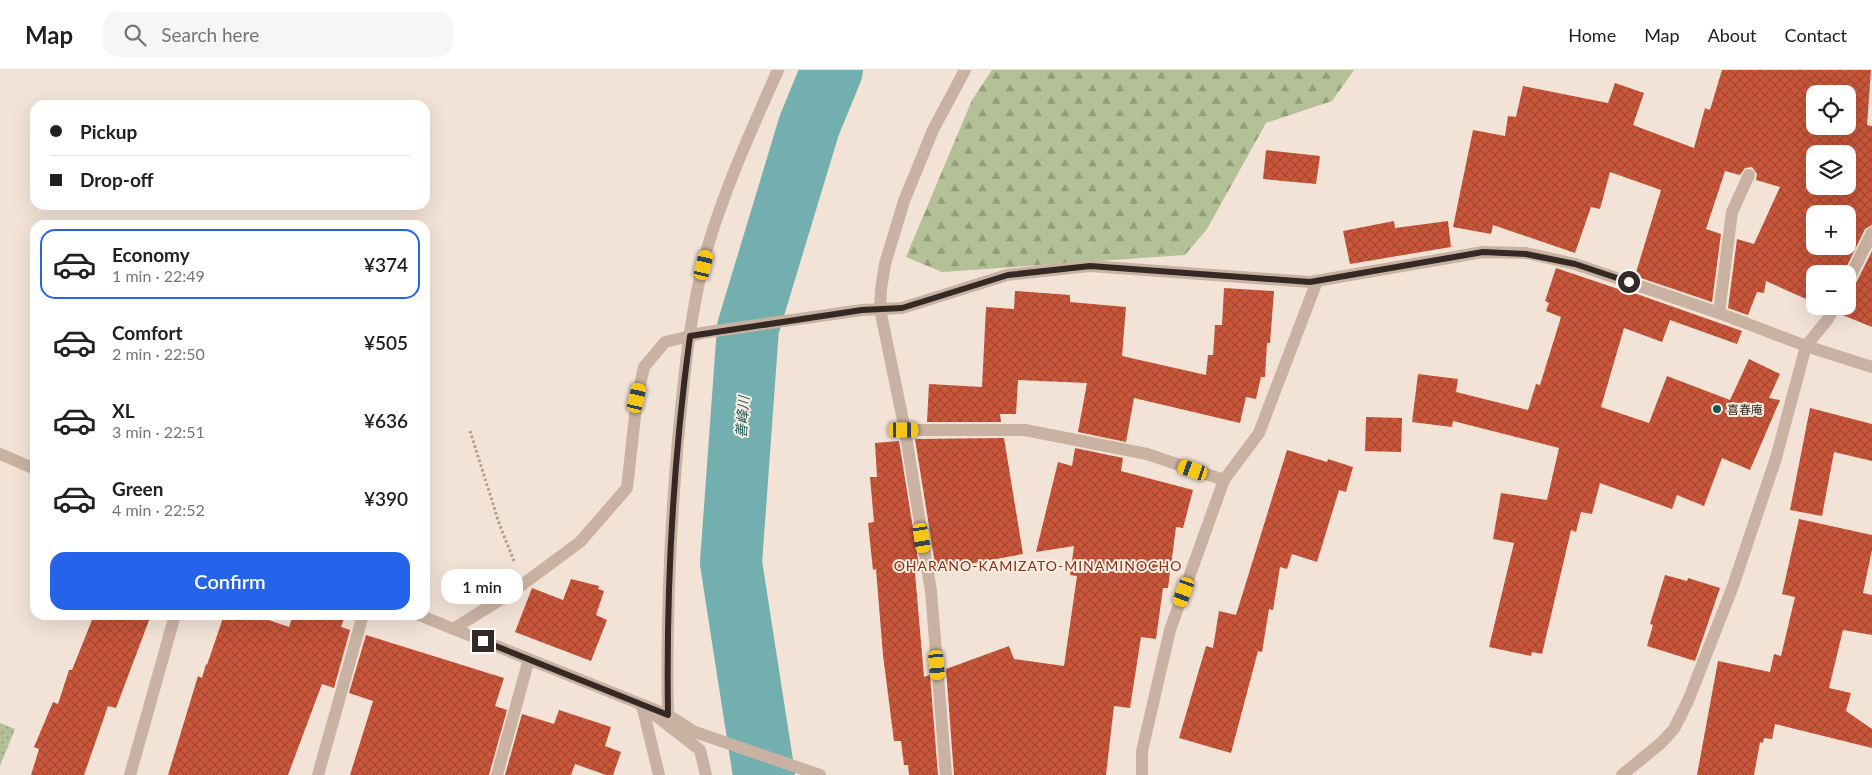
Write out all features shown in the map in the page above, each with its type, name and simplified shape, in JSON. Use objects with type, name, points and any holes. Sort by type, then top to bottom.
[{"type":"street","points":[[668,715],[668,574],[679,432],[707,251],[722,199],[778,70]]},
{"type":"street","points":[[946,775],[931,591],[904,430],[880,309],[885,264],[904,201],[933,130],[965,70]]},
{"type":"street","points":[[1719,313],[1732,212],[1749,175]]},
{"type":"street","points":[[1856,265],[1872,233]]},
{"type":"street","points":[[453,629],[524,584],[580,542],[627,488],[637,398],[644,367],[665,342],[695,335],[862,310],[902,308],[1008,275],[1090,266],[1310,282],[1483,252],[1526,254],[1575,264],[1719,313],[1806,346],[1872,366]]},
{"type":"street","points":[[1142,775],[1142,751],[1170,630],[1224,480],[1259,433],[1317,281]]},
{"type":"street","points":[[1622,775],[1661,743],[1674,729],[1688,701],[1733,586],[1776,458],[1806,346],[1830,315]]},
{"type":"street","points":[[904,430],[1025,430],[1147,454],[1224,480]]},
{"type":"street","points":[[0,454],[30,467]]},
{"type":"street","points":[[130,775],[173,620]]},
{"type":"street","points":[[318,775],[362,620]]},
{"type":"street","points":[[430,620],[668,715],[695,732],[820,775]]},
{"type":"street","points":[[497,775],[529,659]]},
{"type":"street","points":[[642,705],[659,775]]},
{"type":"street","points":[[642,705],[700,750],[706,775]]},
{"type":"path","points":[[470,431],[500,526],[524,584]]},
{"type":"green space","points":[[992,70],[1354,70],[1332,101],[1266,123],[1207,229],[1185,255],[942,272],[906,257],[972,100]]},
{"type":"green space","points":[[0,723],[15,729],[0,766]]},
{"type":"building","points":[[1722,70],[1871,70],[1867,125],[1872,126],[1872,225],[1865,229],[1856,247],[1856,205],[1806,205],[1806,255],[1852,255],[1847,265],[1806,265],[1806,299],[1766,281],[1764,293],[1757,292],[1748,315],[1728,308],[1737,239],[1754,244],[1780,187],[1756,180],[1757,174],[1752,167],[1745,168],[1740,175],[1725,171],[1706,229],[1721,234],[1712,302],[1635,276],[1661,190],[1610,172],[1600,209],[1591,207],[1575,253],[1493,225],[1491,234],[1453,227],[1473,130],[1505,136],[1508,116],[1516,117],[1523,86],[1608,103],[1615,83],[1644,93],[1633,125],[1694,148],[1705,108],[1710,110]]},
{"type":"building","points":[[1266,150],[1320,156],[1316,184],[1263,179]]},
{"type":"building","points":[[1394,221],[1395,228],[1448,221],[1451,247],[1350,264],[1343,231]]},
{"type":"building","points":[[1872,251],[1872,327],[1842,315],[1856,315],[1856,283]]},
{"type":"building","points":[[1556,268],[1742,331],[1737,344],[1670,320],[1662,342],[1624,328],[1601,407],[1649,423],[1667,376],[1730,400],[1749,359],[1780,374],[1769,398],[1780,400],[1750,470],[1722,458],[1704,506],[1677,495],[1672,509],[1600,483],[1592,514],[1581,512],[1576,532],[1571,530],[1542,654],[1532,652],[1531,656],[1489,647],[1514,543],[1493,539],[1501,493],[1547,500],[1559,448],[1453,421],[1452,427],[1412,422],[1418,374],[1458,379],[1456,392],[1528,410],[1536,384],[1540,385],[1561,317],[1546,311],[1549,303],[1545,301]]},
{"type":"building","points":[[1224,288],[1274,291],[1270,343],[1267,343],[1265,377],[1261,377],[1256,399],[1246,397],[1240,423],[1134,398],[1126,442],[1078,432],[1087,383],[1018,380],[1016,414],[1000,414],[1001,422],[927,422],[929,384],[982,387],[986,307],[1014,309],[1015,291],[1070,295],[1070,302],[1126,307],[1122,356],[1206,375],[1208,355],[1213,355],[1215,325],[1222,325]]},
{"type":"building","points":[[1810,408],[1872,424],[1872,461],[1834,452],[1822,516],[1790,510]]},
{"type":"building","points":[[1366,417],[1402,418],[1401,452],[1365,451]]},
{"type":"building","points":[[1004,438],[1023,554],[936,570],[915,439]]},
{"type":"building","points":[[899,441],[920,572],[915,573],[924,677],[930,675],[938,775],[909,775],[908,765],[904,765],[901,741],[894,741],[883,655],[876,569],[873,570],[868,523],[874,522],[870,477],[877,477],[875,443]]},
{"type":"building","points":[[1075,448],[1123,458],[1121,471],[1193,490],[1183,528],[1176,527],[1168,588],[1163,588],[1156,639],[1141,637],[1130,708],[1114,706],[1106,775],[954,775],[946,669],[1009,646],[1014,659],[1064,666],[1077,576],[1070,575],[1074,546],[1036,552],[1058,462],[1072,466]]},
{"type":"building","points":[[1287,450],[1327,462],[1328,459],[1353,467],[1346,492],[1339,490],[1317,562],[1292,554],[1287,569],[1280,567],[1273,610],[1269,609],[1262,652],[1258,651],[1231,753],[1179,738],[1206,646],[1213,648],[1219,611],[1236,615]]},
{"type":"building","points":[[1799,519],[1872,535],[1872,550],[1863,593],[1872,595],[1872,635],[1843,630],[1829,688],[1851,693],[1846,711],[1872,729],[1872,748],[1775,724],[1772,739],[1764,738],[1763,743],[1760,742],[1754,775],[1697,775],[1718,661],[1770,672],[1774,654],[1781,656],[1795,597],[1782,594]]},
{"type":"building","points":[[1665,575],[1687,581],[1688,578],[1720,588],[1695,661],[1647,646],[1653,625],[1650,624]]},
{"type":"building","points":[[571,579],[599,586],[598,589],[604,591],[596,615],[607,620],[591,661],[515,632],[532,588],[563,600]]},
{"type":"building","points":[[92,620],[149,620],[116,708],[108,706],[84,775],[31,775],[39,749],[34,747],[53,702],[58,704],[69,670],[72,670]]},
{"type":"building","points":[[222,620],[269,620],[289,627],[291,620],[343,620],[341,627],[350,630],[334,688],[322,684],[288,775],[168,775],[198,676],[202,678]]},
{"type":"building","points":[[366,635],[504,678],[495,706],[507,710],[489,775],[350,775],[373,701],[349,693]]},
{"type":"building","points":[[559,710],[611,727],[605,746],[621,752],[613,775],[606,775],[575,764],[571,775],[505,775],[522,714],[554,724]]},
{"type":"waterway","name":"善峰川","points":[[764,775],[731,563],[748,328],[809,126],[832,70]]},
{"type":"place","name":"喜春庵","points":[[1717,409]]},
{"type":"district","name":"OHARANO-KAMIZATO-MINAMINOCHO","points":[[1038,565]]},
{"type":"route","points":[[483,641],[668,715],[668,574],[680,413],[690,336],[862,310],[902,308],[1008,275],[1090,266],[1310,282],[1483,252],[1526,254],[1575,264],[1629,282]]}]
